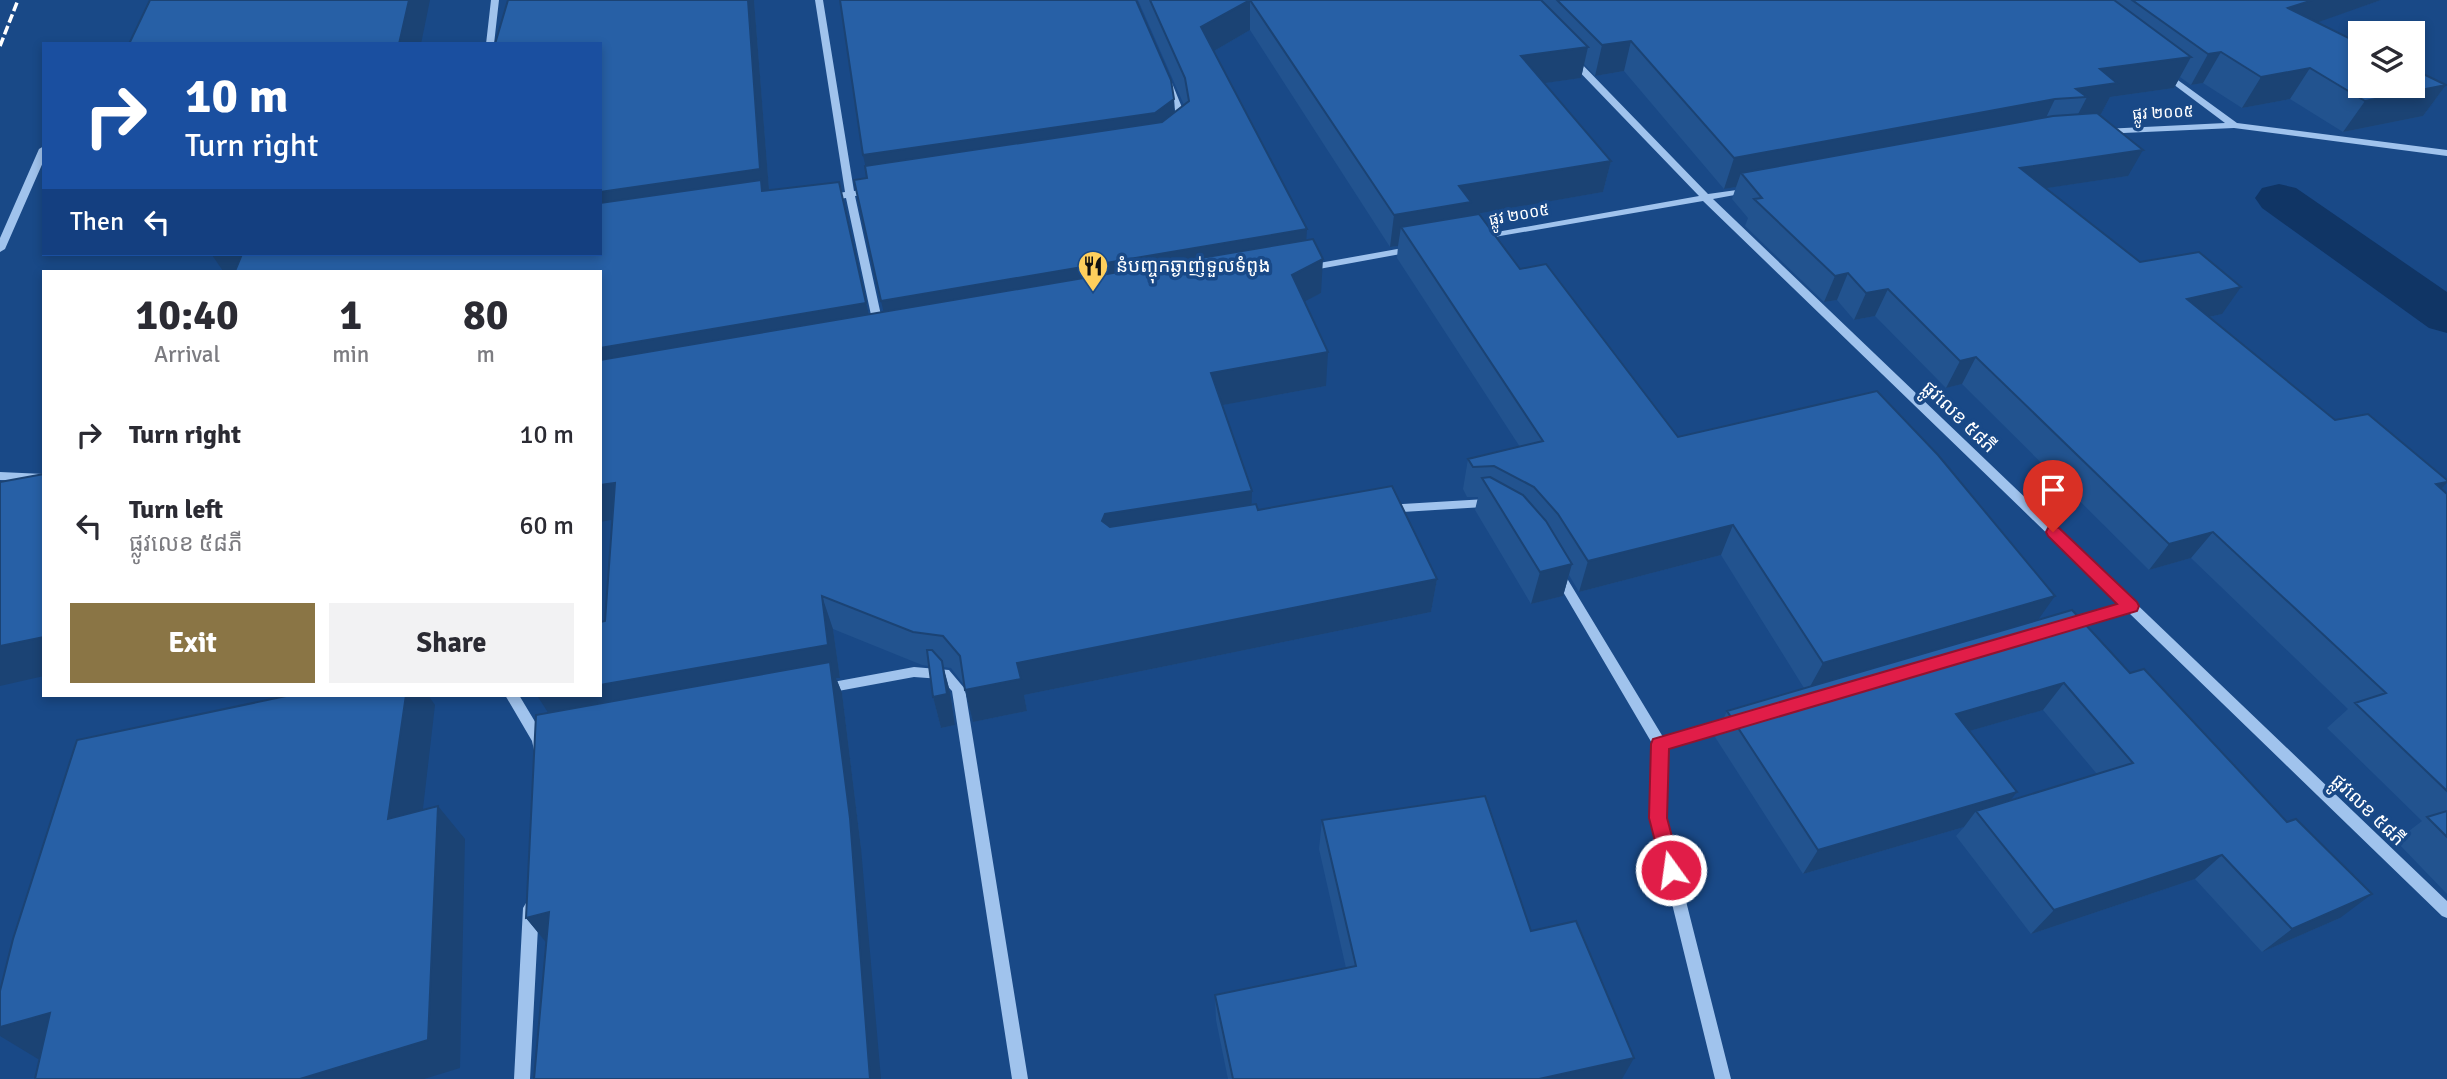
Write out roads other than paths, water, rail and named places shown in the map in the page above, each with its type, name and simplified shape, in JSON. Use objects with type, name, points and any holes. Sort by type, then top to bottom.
[{"type":"street","points":[[490,42],[495,0]]},
{"type":"street","points":[[819,0],[849,195],[883,343]]},
{"type":"street","name":"ផ្លូវលេខ ៥៨ភី","points":[[1562,50],[1706,198],[2447,911]]},
{"type":"street","points":[[2156,67],[2234,125]]},
{"type":"street","points":[[1163,73],[1179,110],[1184,133],[1175,138]]},
{"type":"street","name":"ផ្លូវ ២០០៥","points":[[2095,133],[2234,125],[2447,153]]},
{"type":"street","points":[[0,248],[42,154]]},
{"type":"street","name":"ផ្លូវ ២០០៥","points":[[1463,240],[1759,188]]},
{"type":"street","points":[[810,201],[890,189]]},
{"type":"street","points":[[1301,269],[1423,248]]},
{"type":"street","points":[[0,476],[42,478]]},
{"type":"street","points":[[1378,511],[1404,506],[1486,503],[1509,516]]},
{"type":"street","points":[[1551,560],[1660,744],[1658,818],[1723,1079]]},
{"type":"street","points":[[2052,629],[2131,606]]},
{"type":"street","points":[[807,692],[914,672],[944,674],[958,689],[1020,1079]]},
{"type":"street","points":[[514,697],[546,739],[538,767]]},
{"type":"street","points":[[1660,744],[1751,718]]},
{"type":"street","points":[[522,1079],[532,889]]},
{"type":"waterway","points":[[2279,198],[2447,316]]},
{"type":"railway","points":[[0,46],[18,0]]},
{"type":"place","name":"នំបញ្ចុកឆ្ងាញ់ទួលទំពូង","points":[[1093,293]]}]
